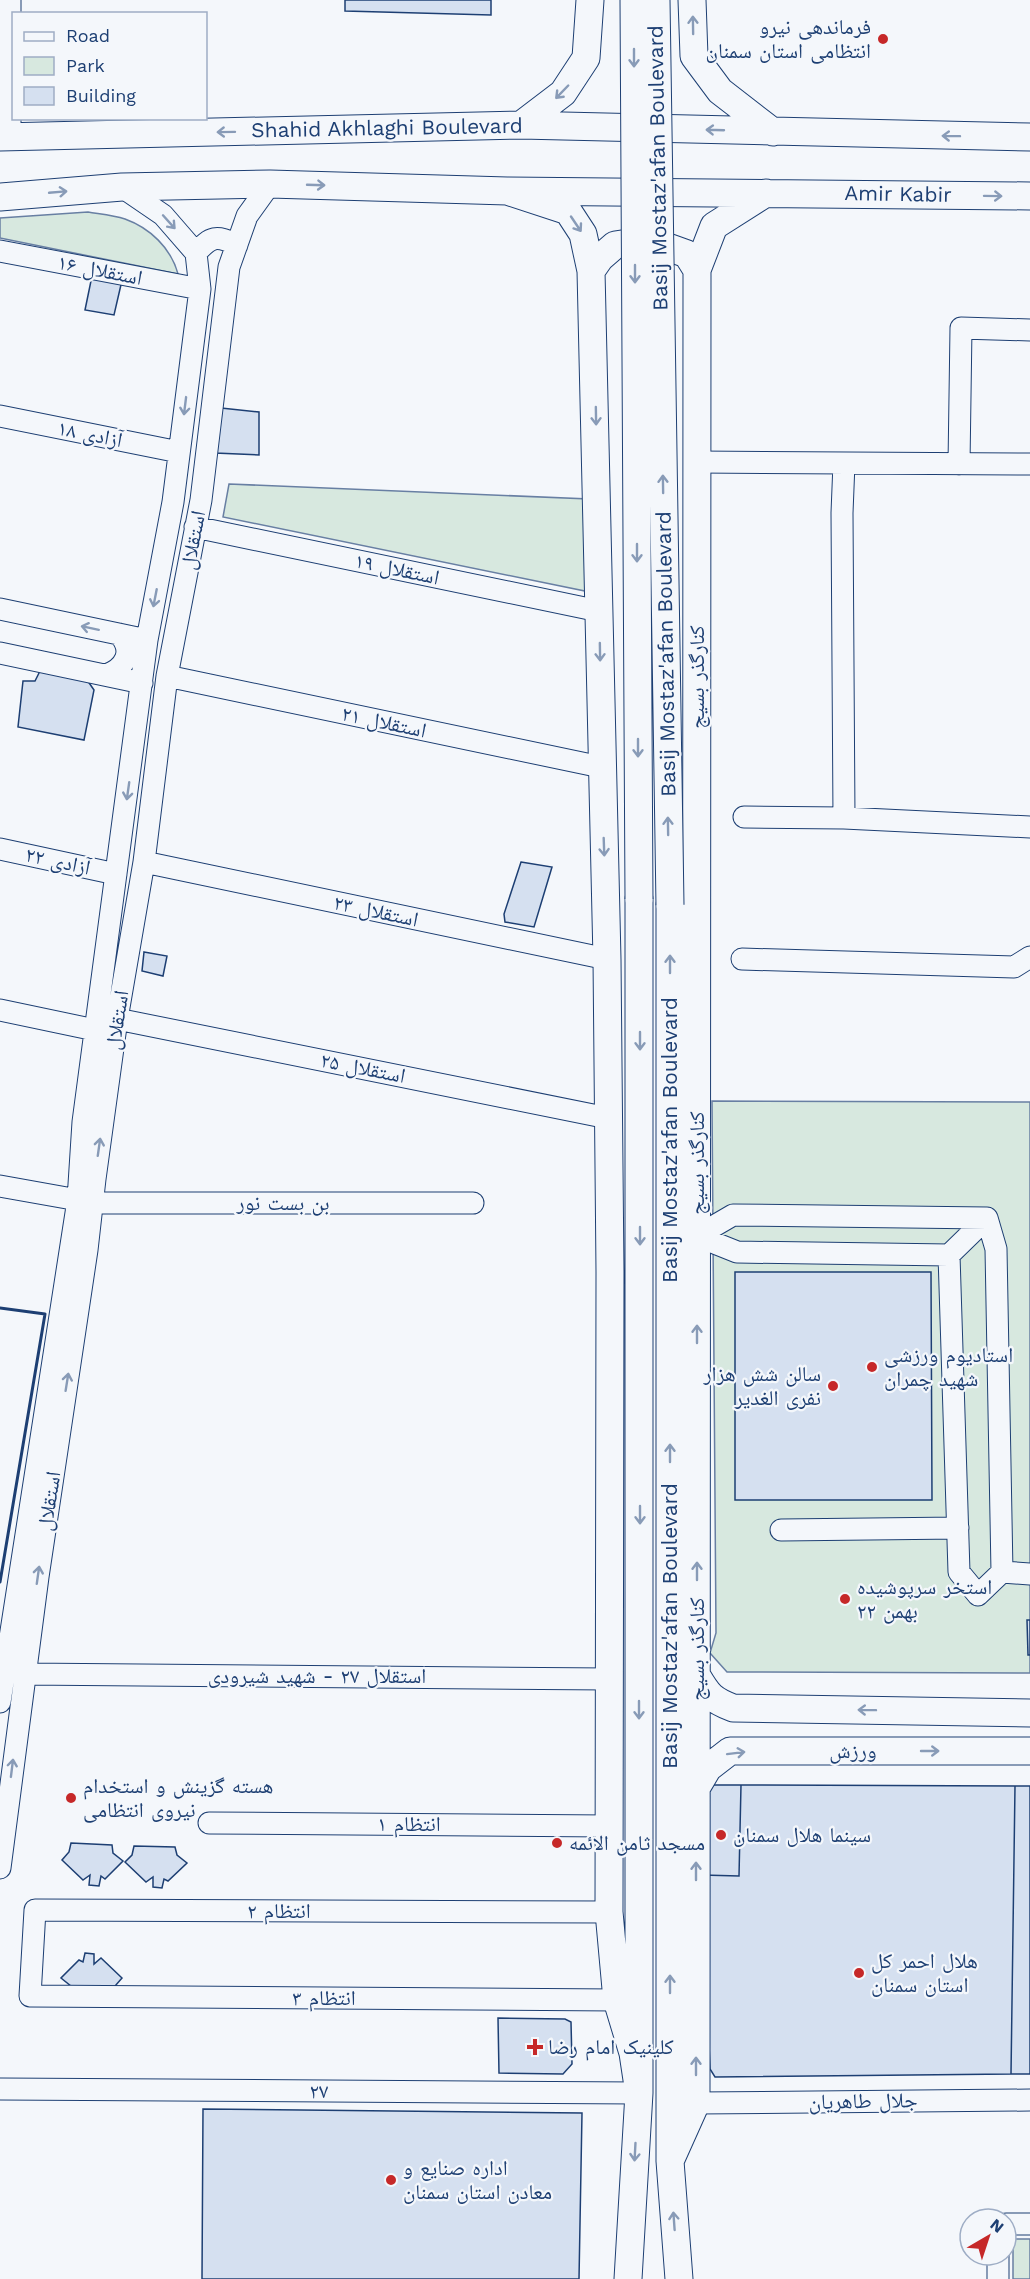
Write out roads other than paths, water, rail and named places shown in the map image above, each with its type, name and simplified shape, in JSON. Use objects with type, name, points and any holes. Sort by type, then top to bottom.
[{"type":"main road","points":[[521,125],[563,93],[586,58],[590,0]]},
{"type":"main road","name":"Basij Mostaz'afan Boulevard","points":[[628,2279],[639,2093],[640,1272],[634,0]]},
{"type":"main road","name":"Basij Mostaz'afan Boulevard","points":[[656,0],[670,905],[670,2161],[679,2279]]},
{"type":"main road","points":[[692,0],[693,56],[720,91],[774,132],[1030,137]]},
{"type":"main road","name":"Shahid Akhlaghi Boulevard","points":[[5,137],[521,125],[774,132]]},
{"type":"main road","points":[[0,197],[122,187],[270,184],[507,191],[766,193]]},
{"type":"main road","points":[[507,191],[567,211],[583,234],[591,271],[595,351],[607,959],[610,1272],[609,1912],[617,2000],[633,2053],[639,2093]]},
{"type":"main road","name":"Amir Kabir","points":[[766,193],[1030,196]]},
{"type":"main road","name":"کنارگذر بسیج","points":[[670,2161],[696,2103],[698,270],[714,226],[766,193]]},
{"type":"main road","points":[[591,271],[600,258],[615,245],[648,240],[687,254],[698,270]]},
{"type":"main road","points":[[610,1272],[640,1272]]},
{"type":"main road","points":[[670,1634],[697,1636]]},
{"type":"main road","name":"ورزش","points":[[697,1676],[707,1694],[719,1703],[733,1708],[1030,1713]]},
{"type":"main road","name":"ورزش","points":[[695,1790],[708,1768],[730,1751],[1030,1751]]},
{"type":"street","points":[[5,137],[10,0]]},
{"type":"street","name":"استقلال","points":[[85,1202],[144,862],[167,676],[201,500],[230,267],[247,216],[270,184]]},
{"type":"street","points":[[122,187],[163,215],[196,253],[208,240],[222,237],[237,244]]},
{"type":"street","name":"استقلال ۱۶","points":[[0,251],[200,289]]},
{"type":"street","name":"استقلال","points":[[0,1702],[87,1250],[83,1122],[147,640],[173,502],[200,289],[196,253]]},
{"type":"street","points":[[958,464],[961,328],[1030,330]]},
{"type":"street","name":"آزادی ۱۸","points":[[0,416],[179,452]]},
{"type":"street","points":[[697,462],[1030,464]]},
{"type":"street","points":[[844,463],[842,513],[844,818]]},
{"type":"street","name":"استقلال ۱۹","points":[[195,527],[599,611]]},
{"type":"street","points":[[0,609],[147,640]]},
{"type":"street","points":[[106,675],[117,671],[124,664],[128,654],[127,646],[119,634]]},
{"type":"street","points":[[0,653],[142,683]]},
{"type":"street","name":"استقلال ۲۱","points":[[167,676],[602,767]]},
{"type":"street","points":[[132,757],[156,760]]},
{"type":"street","points":[[744,817],[844,818],[1030,827]]},
{"type":"street","name":"آزادی ۲۲","points":[[0,849],[116,874]]},
{"type":"street","name":"استقلال ۲۳","points":[[144,862],[607,959]]},
{"type":"street","points":[[742,959],[1025,968]]},
{"type":"street","points":[[0,1010],[95,1030]]},
{"type":"street","name":"استقلال ۲۵","points":[[117,1019],[608,1118]]},
{"type":"street","name":"بن بست نور","points":[[0,1186],[85,1202],[473,1203]]},
{"type":"street","points":[[697,1236],[733,1215],[987,1218]]},
{"type":"street","points":[[697,1236],[737,1252],[949,1255],[987,1218]]},
{"type":"street","points":[[949,1255],[959,1572],[978,1595],[1002,1572],[996,1248],[987,1218]]},
{"type":"street","name":"استقلال","points":[[0,1868],[25,1674],[47,1454]]},
{"type":"street","points":[[781,1530],[958,1528]]},
{"type":"street","points":[[1002,1572],[1030,1574]]},
{"type":"street","name":"استقلال ۲۷ - شهید شیرودی","points":[[25,1674],[609,1679]]},
{"type":"street","name":"انتظام ۱","points":[[209,1823],[609,1826]]},
{"type":"street","name":"انتظام ۲","points":[[30,1996],[35,1910],[609,1912]]},
{"type":"street","name":"انتظام ۳","points":[[30,1996],[617,2000]]},
{"type":"street","name":"۲۷","points":[[0,2089],[639,2093]]},
{"type":"street","name":"جلال طاهریان","points":[[696,2103],[1030,2100]]},
{"type":"place","name":"فرماندهی نیرو انتظامی استان سمنان","points":[[883,39]]},
{"type":"place","name":"استادیوم ورزشی شهید چمران","points":[[872,1367]]},
{"type":"place","name":"سالن شش هزار نفری الغدیر","points":[[833,1386]]},
{"type":"place","name":"استخر سرپوشیده ۲۲ بهمن","points":[[845,1599]]},
{"type":"place","name":"هسته گزینش و استخدام نیروی انتظامی","points":[[71,1798]]},
{"type":"place","name":"سینما هلال سمنان","points":[[721,1835]]},
{"type":"place","name":"مسجد ثامن الائمه","points":[[557,1843]]},
{"type":"place","name":"هلال احمر کل استان سمنان","points":[[859,1973]]},
{"type":"place","name":"کلینیک امام رضا","points":[[535,2047]]},
{"type":"place","name":"اداره صنایع و معادن استان سمنان","points":[[391,2180]]}]
